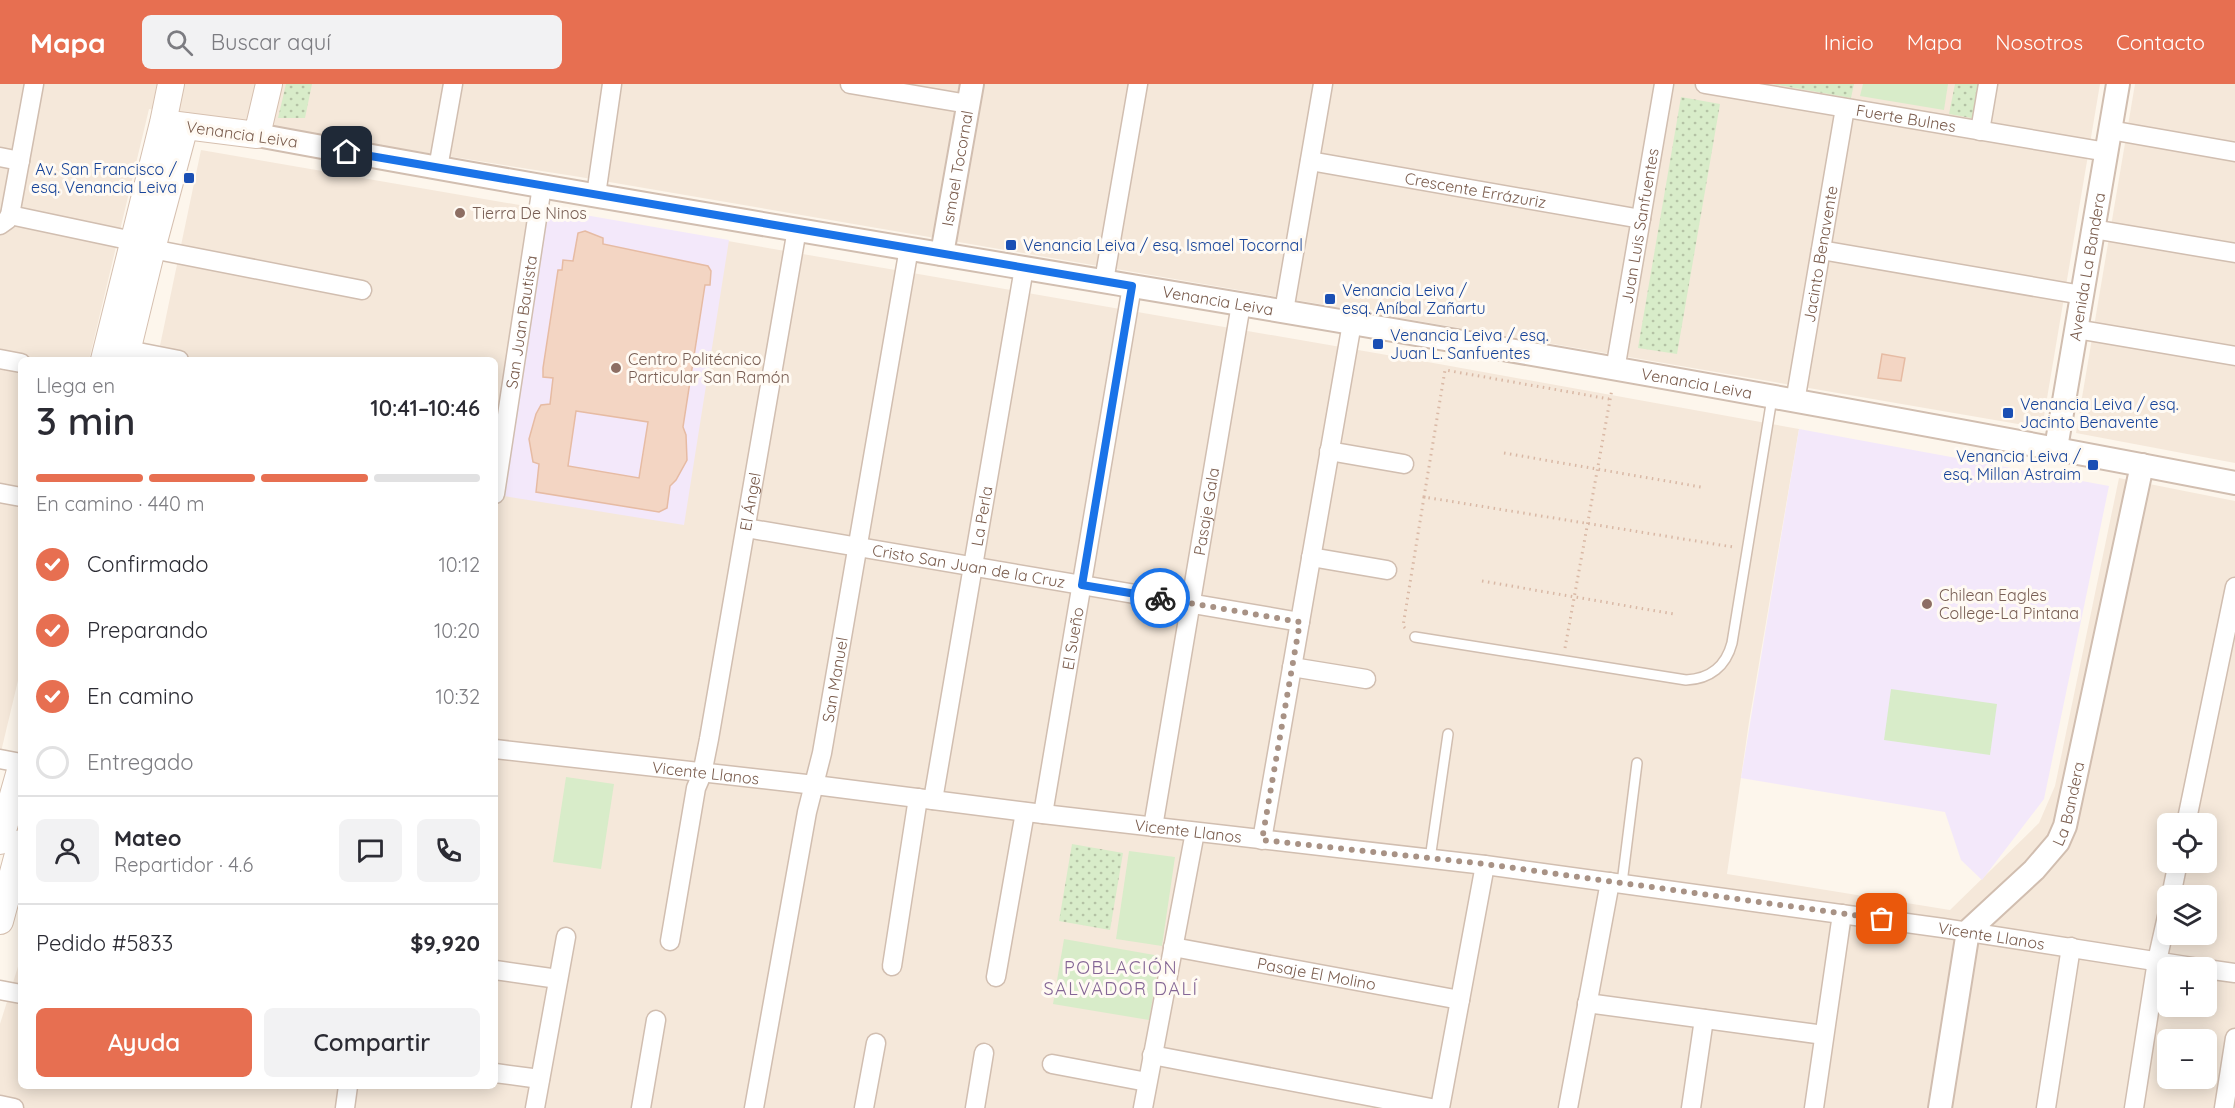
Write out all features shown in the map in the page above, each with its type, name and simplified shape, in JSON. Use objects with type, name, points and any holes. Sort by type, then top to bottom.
[{"type":"main road","points":[[105,357],[142,245],[174,124],[171,84]]},
{"type":"main road","points":[[257,135],[269,84]]},
{"type":"main road","name":"Venancia Leiva","points":[[174,124],[257,135]]},
{"type":"main road","points":[[127,355],[142,245]]},
{"type":"main road","points":[[0,841],[18,776]]},
{"type":"main road","points":[[0,921],[15,887],[18,865]]},
{"type":"street","points":[[34,84],[20,161],[4,221],[142,245],[362,290]]},
{"type":"street","points":[[438,168],[453,84]]},
{"type":"street","points":[[596,195],[612,84]]},
{"type":"street","points":[[850,84],[970,94]]},
{"type":"street","points":[[1104,281],[1138,84]]},
{"type":"street","points":[[1284,311],[1323,84]]},
{"type":"street","name":"Juan Luis Sanfuentes","points":[[1615,370],[1664,84]]},
{"type":"street","name":"Fuerte Bulnes","points":[[1705,84],[1980,131],[2235,152]]},
{"type":"street","points":[[1980,131],[1988,84]]},
{"type":"street","name":"Avenida La Bandera","points":[[2056,448],[2118,84]]},
{"type":"street","name":"Ismael Tocornal","points":[[942,254],[970,94]]},
{"type":"street","name":"Jacinto Benavente","points":[[1795,402],[1845,108]]},
{"type":"street","name":"Venancia Leiva","points":[[257,135],[542,186],[1284,311],[2056,448],[2235,483]]},
{"type":"street","points":[[0,158],[20,161]]},
{"type":"street","name":"Crescente Errázuriz","points":[[1310,161],[1641,219]]},
{"type":"street","name":"San Juan Bautista","points":[[498,474],[542,186]]},
{"type":"street","name":"El Ángel","points":[[670,941],[696,788],[702,774],[746,528],[797,229]]},
{"type":"street","points":[[2093,229],[2235,254]]},
{"type":"street","name":"San Manuel","points":[[754,1108],[857,547],[909,248]]},
{"type":"street","points":[[1821,250],[2082,295]]},
{"type":"street","name":"La Perla","points":[[892,966],[973,567],[1024,268]]},
{"type":"street","name":"El Sueño","points":[[996,977],[1034,813],[1082,585],[1132,286]]},
{"type":"street","name":"Pasaje Gala","points":[[1153,827],[1241,304]]},
{"type":"street","points":[[1262,840],[1352,323]]},
{"type":"street","points":[[2076,329],[2235,356]]},
{"type":"street","points":[[127,355],[148,357]]},
{"type":"street","points":[[0,359],[18,362]]},
{"type":"street","points":[[1329,451],[1404,464]]},
{"type":"street","name":"La Bandera","points":[[1968,932],[2034,870],[2058,842],[2065,826],[2142,465]]},
{"type":"street","points":[[0,493],[18,496]]},
{"type":"street","name":"Cristo San Juan de la Cruz","points":[[746,528],[1300,622]]},
{"type":"street","points":[[1311,557],[1387,570]]},
{"type":"street","points":[[2188,813],[2235,587]]},
{"type":"street","points":[[1292,667],[1366,679]]},
{"type":"street","name":"Vicente Llanos","points":[[498,749],[814,785],[1262,840],[1485,864],[2157,961]]},
{"type":"street","points":[[0,759],[18,764]]},
{"type":"street","points":[[1143,1108],[1195,832]]},
{"type":"street","points":[[1440,1108],[1485,864]]},
{"type":"street","points":[[1568,1108],[1587,1003],[1616,883]]},
{"type":"street","points":[[1814,1108],[1842,914]]},
{"type":"street","points":[[1940,1108],[1968,932]]},
{"type":"street","points":[[535,1108],[566,937]]},
{"type":"street","name":"Pasaje El Molino","points":[[1173,947],[1460,1000]]},
{"type":"street","points":[[2046,1108],[2071,947]]},
{"type":"street","points":[[2134,1108],[2157,961]]},
{"type":"street","points":[[498,970],[558,979]]},
{"type":"street","points":[[2217,971],[2235,973]]},
{"type":"street","points":[[0,990],[18,993]]},
{"type":"street","points":[[1587,1003],[1824,1035]]},
{"type":"street","points":[[1691,1108],[1704,1019]]},
{"type":"street","points":[[640,1108],[656,1020]]},
{"type":"street","points":[[2228,1104],[2235,1038]]},
{"type":"street","points":[[864,1108],[876,1043]]},
{"type":"street","points":[[975,1108],[984,1053]]},
{"type":"street","points":[[1152,1055],[1431,1108]]},
{"type":"street","points":[[1052,1064],[1147,1082]]},
{"type":"street","points":[[498,1073],[540,1079]]},
{"type":"street","points":[[345,1108],[348,1089]]},
{"type":"street","points":[[0,1105],[14,1108]]},
{"type":"lane","points":[[1415,637],[1686,680],[1703,678],[1711,674],[1724,662],[1729,652],[1772,398]]},
{"type":"lane","points":[[1430,858],[1448,734]]},
{"type":"lane","points":[[1616,883],[1637,763]]},
{"type":"path","points":[[1415,637],[1403,626],[1445,370],[1610,399]]},
{"type":"path","points":[[1563,662],[1615,370]]},
{"type":"path","points":[[1504,453],[1701,487]]},
{"type":"path","points":[[1424,497],[1747,549]]},
{"type":"path","points":[[1482,581],[1674,614]]},
{"type":"shaded area","points":[[0,84],[2100,84],[2042,428],[580,177],[149,109],[90,357],[18,357],[18,681],[0,756]]},
{"type":"shaded area","points":[[2135,84],[2235,84],[2235,463],[2076,433]]},
{"type":"shaded area","points":[[201,150],[1439,364],[1799,429],[1749,722],[1727,874],[1950,910],[2039,823],[2055,786],[2119,478],[2235,501],[2235,1108],[0,1108],[0,1024],[18,967],[18,1089],[498,1089],[498,357],[158,357]]},
{"type":"shaded area","name":"Centro Politécnico Particular San Ramón","points":[[556,210],[729,240],[684,525],[504,496],[546,218]]},
{"type":"shaded area","name":"Chilean Eagles College-La Pintana","points":[[1799,429],[2109,486],[2044,799],[1982,880],[1961,860],[1945,812],[1741,778]]},
{"type":"green space","points":[[286,84],[312,84],[305,118],[278,118]]},
{"type":"green space","points":[[1772,84],[1854,84],[1851,98]]},
{"type":"green space","points":[[1863,84],[1948,84],[1944,110],[1860,96]]},
{"type":"green space","points":[[1955,84],[1983,84],[1977,119],[1949,114]]},
{"type":"green space","points":[[1681,97],[1720,104],[1677,354],[1638,348]]},
{"type":"green space","points":[[1891,689],[1997,704],[1990,755],[1884,740]]},
{"type":"green space","points":[[566,777],[614,784],[601,869],[553,862]]},
{"type":"green space","points":[[1072,844],[1123,853],[1110,930],[1059,921]]},
{"type":"green space","points":[[1129,851],[1175,857],[1162,946],[1116,939]]},
{"type":"green space","points":[[1064,939],[1160,956],[1149,1020],[1053,1004]]},
{"type":"building","name":"Centro Politécnico Particular San Ramón","points":[[585,231],[603,238],[603,244],[708,266],[711,271],[710,285],[705,285],[683,427],[686,435],[687,460],[670,486],[667,508],[659,512],[536,492],[539,464],[533,462],[529,439],[541,405],[550,404],[553,378],[543,377],[543,368],[558,270],[562,270],[563,260],[573,261],[578,233]],"holes":[[[576,411],[648,422],[639,478],[568,466]]]},
{"type":"building","points":[[1882,354],[1905,358],[1901,381],[1878,378]]},
{"type":"way so far","points":[[1160,598],[1300,622],[1262,840],[1485,864],[1882,919]]},
{"type":"place","name":"Av. San Francisco / esq. Venancia Leiva","points":[[189,178]]},
{"type":"place","name":"Tierra De Ninos","points":[[460,213]]},
{"type":"place","name":"Venancia Leiva / esq. Ismael Tocornal","points":[[1011,245]]},
{"type":"place","name":"Venancia Leiva / esq. Aníbal Zañartu","points":[[1330,299]]},
{"type":"place","name":"Venancia Leiva / esq. Juan L. Sanfuentes","points":[[1378,344]]},
{"type":"place","name":"Centro Politécnico Particular San Ramón","points":[[616,368]]},
{"type":"place","name":"Venancia Leiva / esq. Jacinto Benavente","points":[[2008,413]]},
{"type":"place","name":"Venancia Leiva / esq. Millan Astraim","points":[[2093,465]]},
{"type":"place","name":"Chilean Eagles College-La Pintana","points":[[1927,604]]},
{"type":"district","name":"POBLACIÓN SALVADOR DALÍ","points":[[1121,978]]},
{"type":"route","points":[[347,152],[1132,286],[1082,585],[1160,598]]}]
